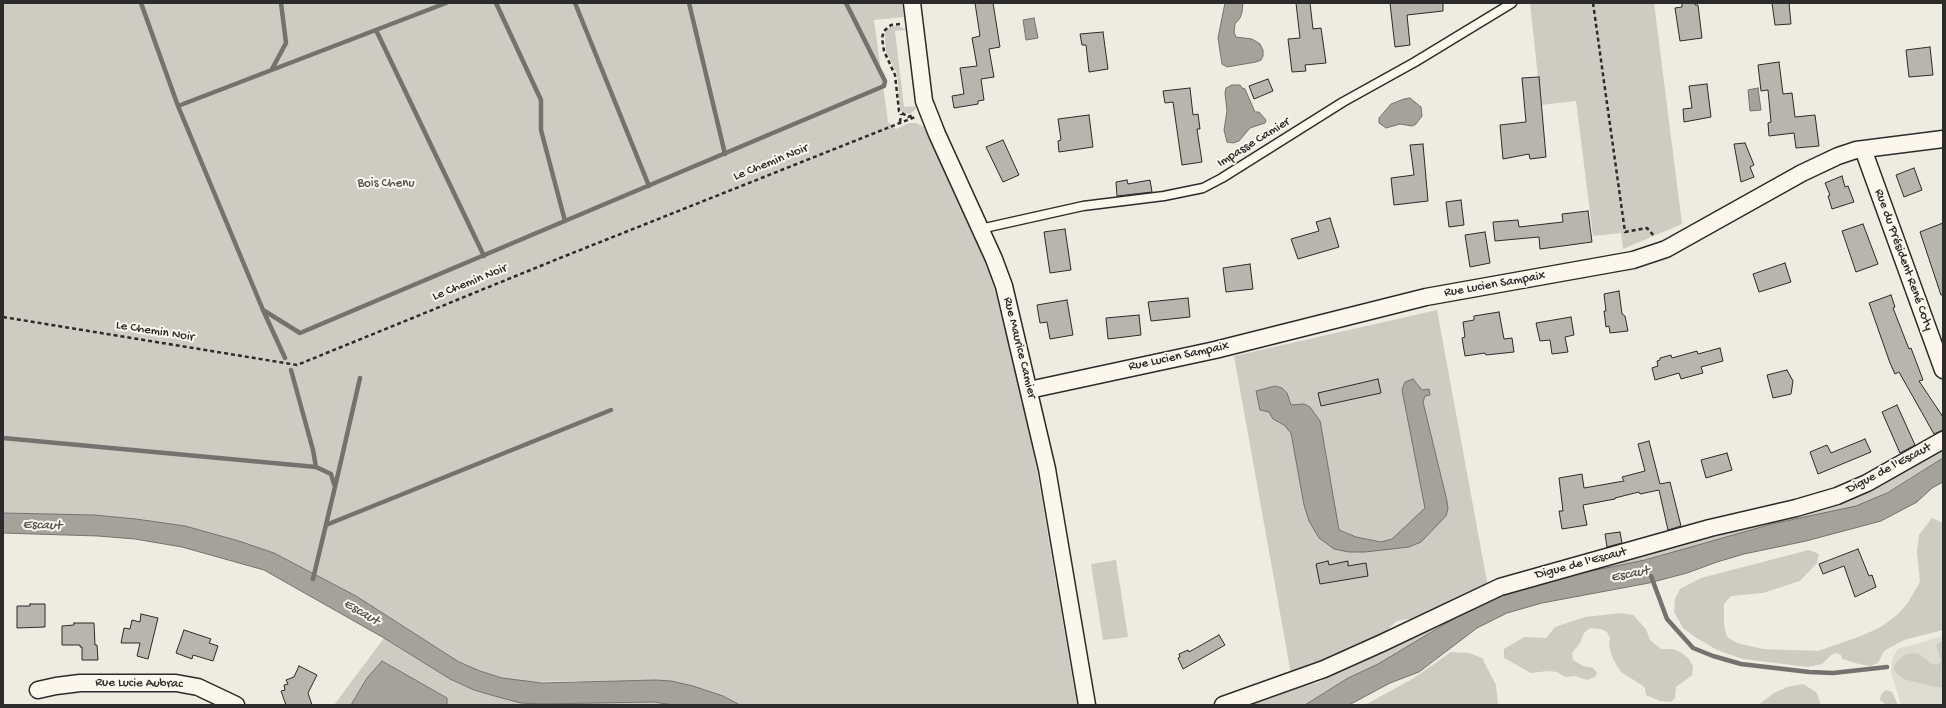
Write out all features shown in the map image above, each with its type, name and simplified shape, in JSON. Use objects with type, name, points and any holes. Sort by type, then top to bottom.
[{"type":"street","name":"Rue Maurice Camier","points":[[912,3],[922,94],[927,109],[1004,286],[1047,469],[1088,705]]},
{"type":"street","name":"Rue Lucien Sampaix","points":[[1029,390],[1215,350],[1426,297],[1622,263],[1666,249],[1802,173],[1838,156],[1863,149],[1943,139]]},
{"type":"street","name":"Rue du Président René Coty","points":[[1863,149],[1943,370]]},
{"type":"street","name":"Digue de l'Escaut","points":[[1223,705],[1324,669],[1382,644],[1500,587],[1710,528],[1796,508],[1837,496],[1867,483],[1943,440]]},
{"type":"street","name":"Rue Lucie Aubrac","points":[[38,690],[80,683],[176,684],[198,687],[236,705]]},
{"type":"lane","name":"Impasse Camier","points":[[980,228],[1083,206],[1164,196],[1203,188],[1222,178],[1343,102],[1415,62],[1512,3]]},
{"type":"path","points":[[1593,3],[1625,232],[1647,228],[1666,249]]},
{"type":"path","points":[[900,122],[901,114],[898,108],[896,80],[884,51],[882,38],[884,31],[891,25],[914,25]]},
{"type":"path","points":[[901,114],[911,116],[927,109]]},
{"type":"path","name":"Le Chemin Noir","points":[[3,317],[297,365],[516,275],[900,122],[927,109]]},
{"type":"shaded area","points":[[1943,636],[1943,705],[1901,705],[1891,672],[1892,659],[1898,649]]},
{"type":"green space","name":"Bois Chenu","points":[[3,3],[902,3],[904,17],[874,20],[888,122],[896,129],[909,123],[916,123],[924,127],[990,271],[1020,390],[1037,471],[1077,705],[740,705],[723,696],[693,686],[671,681],[524,682],[502,678],[459,662],[356,596],[274,553],[239,541],[185,526],[136,519],[94,515],[3,513]]},
{"type":"green space","points":[[1530,3],[1654,3],[1682,224],[1623,249],[1621,233],[1593,236],[1576,101],[1541,105]]},
{"type":"green space","points":[[891,26],[899,26],[906,30],[895,31],[904,107],[917,106],[910,114],[902,113],[900,108],[897,74],[886,51],[885,32]]},
{"type":"green space","points":[[1437,310],[1488,587],[1414,620],[1406,619],[1397,621],[1387,632],[1291,674],[1234,356]]},
{"type":"green space","points":[[1943,447],[1943,458],[1874,500],[1856,506],[1772,524],[1621,567],[1562,577],[1465,612],[1378,664],[1348,678],[1305,705],[1241,705],[1278,692],[1317,683],[1323,680],[1325,673],[1485,596],[1688,540],[1850,499]]},
{"type":"green space","points":[[1932,518],[1943,523],[1943,630],[1904,640],[1884,651],[1878,663],[1870,666],[1842,659],[1841,655],[1836,653],[1831,655],[1822,664],[1808,667],[1743,659],[1717,650],[1695,637],[1683,628],[1674,612],[1675,599],[1680,589],[1701,578],[1809,550],[1819,554],[1817,563],[1800,581],[1763,593],[1731,596],[1724,604],[1724,624],[1727,637],[1737,643],[1763,649],[1818,651],[1861,636],[1881,627],[1897,615],[1907,604],[1920,582],[1917,552],[1919,535]]},
{"type":"green space","points":[[1116,560],[1128,637],[1103,640],[1091,564]]},
{"type":"green space","points":[[1621,613],[1633,615],[1646,629],[1650,640],[1661,649],[1673,649],[1680,652],[1688,658],[1693,666],[1692,675],[1676,687],[1675,698],[1671,702],[1660,701],[1646,695],[1645,688],[1621,672],[1613,659],[1609,646],[1610,638],[1607,632],[1601,629],[1590,628],[1584,633],[1580,643],[1572,653],[1573,660],[1583,666],[1593,668],[1597,673],[1595,677],[1587,680],[1575,676],[1565,677],[1557,672],[1548,671],[1531,673],[1504,658],[1504,649],[1524,637],[1546,638],[1555,627],[1585,617]]},
{"type":"green space","points":[[384,638],[450,679],[474,690],[521,703],[654,702],[673,705],[447,705],[447,698],[382,661],[367,678],[351,705],[334,705]]},
{"type":"green space","points":[[1943,640],[1943,687],[1935,687],[1904,679],[1896,673],[1894,668],[1896,662],[1906,654],[1919,654],[1930,663],[1935,665],[1940,663],[1941,659],[1936,645]]},
{"type":"green space","points":[[1451,652],[1469,653],[1482,658],[1496,685],[1498,705],[1365,705],[1414,678]]},
{"type":"green space","points":[[1803,684],[1816,692],[1821,705],[1758,705],[1774,693],[1787,687]]},
{"type":"green space","points":[[1886,690],[1892,692],[1898,705],[1886,705],[1880,700],[1881,694]]},
{"type":"water","points":[[1225,3],[1243,3],[1242,12],[1240,18],[1235,24],[1234,32],[1236,37],[1252,39],[1260,44],[1263,50],[1261,60],[1227,67],[1222,64],[1218,38]]},
{"type":"water","points":[[1034,18],[1038,38],[1026,40],[1023,20]]},
{"type":"water","points":[[1232,85],[1240,85],[1245,89],[1255,112],[1259,112],[1266,120],[1265,123],[1250,128],[1239,141],[1233,143],[1227,142],[1224,130],[1227,111],[1225,93],[1226,88]]},
{"type":"water","points":[[1758,88],[1761,110],[1750,111],[1748,90]]},
{"type":"water","points":[[1410,98],[1421,107],[1422,116],[1416,124],[1412,126],[1400,124],[1386,128],[1379,123],[1379,118],[1391,104]]},
{"type":"water","points":[[1413,379],[1422,390],[1429,389],[1430,395],[1425,396],[1423,402],[1447,501],[1448,509],[1446,516],[1421,542],[1409,547],[1365,552],[1349,552],[1334,549],[1319,538],[1309,521],[1304,505],[1291,433],[1284,425],[1273,419],[1269,412],[1260,410],[1256,391],[1275,386],[1282,388],[1287,393],[1291,405],[1304,404],[1310,407],[1320,421],[1339,530],[1356,537],[1381,542],[1392,539],[1425,508],[1402,390],[1405,382]]},
{"type":"water","name":"Escaut","points":[[1943,458],[1943,482],[1932,488],[1917,502],[1881,521],[1806,541],[1744,554],[1687,573],[1649,583],[1542,603],[1507,613],[1477,628],[1419,672],[1390,683],[1349,705],[1305,705],[1348,678],[1378,664],[1465,612],[1496,596],[1562,577],[1645,560],[1772,524],[1856,506],[1887,493]]},
{"type":"water","name":"Escaut","points":[[3,513],[94,515],[136,519],[185,526],[239,541],[274,553],[356,596],[459,662],[502,678],[542,683],[655,680],[671,681],[693,686],[723,696],[740,705],[673,705],[654,702],[521,703],[474,690],[450,679],[384,638],[264,570],[182,547],[135,539],[98,536],[3,533]]},
{"type":"water","points":[[382,661],[447,698],[447,705],[351,705],[367,678]]},
{"type":"building","points":[[975,3],[993,3],[1000,47],[989,49],[994,77],[981,79],[984,100],[978,101],[978,104],[954,108],[952,96],[964,94],[960,68],[977,66],[972,38],[980,36]]},
{"type":"building","points":[[1296,3],[1310,3],[1313,29],[1321,28],[1326,63],[1305,65],[1306,71],[1292,72],[1288,39],[1300,38]]},
{"type":"building","points":[[1390,3],[1443,3],[1443,11],[1407,15],[1410,45],[1395,47]]},
{"type":"building","points":[[1682,3],[1695,3],[1695,5],[1698,5],[1702,38],[1680,41],[1675,8],[1682,7]]},
{"type":"building","points":[[1772,3],[1789,3],[1791,24],[1775,25]]},
{"type":"building","points":[[1103,32],[1108,69],[1089,72],[1086,45],[1082,45],[1080,34]]},
{"type":"building","points":[[1930,47],[1933,75],[1909,77],[1906,50]]},
{"type":"building","points":[[1779,62],[1783,94],[1792,93],[1795,117],[1815,115],[1819,146],[1796,148],[1794,133],[1769,136],[1768,123],[1771,122],[1768,90],[1761,91],[1758,65]]},
{"type":"building","points":[[1539,77],[1546,157],[1530,159],[1529,154],[1503,159],[1500,125],[1526,122],[1522,78]]},
{"type":"building","points":[[1268,79],[1273,91],[1254,99],[1249,86]]},
{"type":"building","points":[[1707,84],[1711,117],[1684,122],[1683,109],[1692,108],[1689,86]]},
{"type":"building","points":[[1190,88],[1193,115],[1198,114],[1200,129],[1197,129],[1202,162],[1182,165],[1173,102],[1165,103],[1163,91]]},
{"type":"building","points":[[1089,115],[1093,147],[1059,152],[1058,141],[1061,140],[1058,119]]},
{"type":"building","points":[[1003,140],[1019,175],[1003,182],[986,147]]},
{"type":"building","points":[[1745,143],[1754,165],[1750,167],[1754,177],[1741,182],[1734,144]]},
{"type":"building","points":[[1423,144],[1428,201],[1394,205],[1391,178],[1414,175],[1410,145]]},
{"type":"building","points":[[1914,168],[1922,190],[1904,197],[1896,175]]},
{"type":"building","points":[[1842,176],[1845,187],[1848,186],[1854,202],[1832,209],[1828,196],[1830,195],[1825,183]]},
{"type":"building","points":[[1127,180],[1128,184],[1150,180],[1152,192],[1117,196],[1116,182]]},
{"type":"building","points":[[1461,200],[1464,225],[1449,227],[1446,202]]},
{"type":"building","points":[[1588,211],[1592,242],[1540,249],[1539,237],[1495,241],[1493,222],[1518,220],[1519,227],[1563,222],[1562,214]]},
{"type":"building","points":[[1330,218],[1339,247],[1298,259],[1291,239],[1319,231],[1316,222]]},
{"type":"building","points":[[1943,223],[1943,295],[1941,295],[1920,232]]},
{"type":"building","points":[[1863,224],[1878,264],[1856,272],[1842,231]]},
{"type":"building","points":[[1065,229],[1071,270],[1050,273],[1044,232]]},
{"type":"building","points":[[1485,232],[1490,263],[1470,267],[1465,235]]},
{"type":"building","points":[[1785,263],[1791,282],[1759,292],[1753,274]]},
{"type":"building","points":[[1250,264],[1253,289],[1226,292],[1223,268]]},
{"type":"building","points":[[1619,291],[1622,314],[1625,316],[1628,331],[1610,333],[1609,326],[1606,327],[1604,294]]},
{"type":"building","points":[[1891,295],[1895,307],[1893,308],[1909,349],[1911,348],[1923,380],[1919,381],[1943,417],[1943,430],[1934,434],[1899,372],[1895,374],[1869,303]]},
{"type":"building","points":[[1188,298],[1190,317],[1151,321],[1148,302]]},
{"type":"building","points":[[1067,300],[1073,335],[1050,339],[1047,322],[1040,323],[1037,305]]},
{"type":"building","points":[[1499,312],[1504,339],[1512,338],[1514,352],[1486,355],[1485,353],[1465,356],[1462,338],[1465,337],[1463,322],[1474,320],[1474,316]]},
{"type":"building","points":[[1139,315],[1141,335],[1108,339],[1106,318]]},
{"type":"building","points":[[1571,317],[1574,335],[1565,337],[1568,352],[1552,354],[1550,340],[1540,341],[1536,323]]},
{"type":"building","points":[[1720,348],[1723,361],[1701,367],[1703,373],[1681,379],[1679,373],[1655,380],[1652,368],[1658,366],[1657,361],[1660,360],[1660,358],[1671,355],[1672,358],[1697,351],[1698,354]]},
{"type":"building","points":[[1787,370],[1793,381],[1791,394],[1773,398],[1767,375]]},
{"type":"building","points":[[1378,379],[1381,393],[1321,406],[1318,393]]},
{"type":"building","points":[[1897,405],[1915,445],[1900,453],[1882,412]]},
{"type":"building","points":[[1865,439],[1871,452],[1818,474],[1810,452],[1827,445],[1831,453]]},
{"type":"building","points":[[1649,441],[1660,484],[1670,482],[1681,526],[1668,530],[1659,490],[1640,494],[1639,492],[1615,499],[1583,505],[1587,525],[1562,529],[1559,511],[1563,511],[1559,478],[1582,474],[1584,488],[1624,481],[1622,477],[1645,471],[1638,444]]},
{"type":"building","points":[[1727,453],[1732,470],[1706,478],[1701,460]]},
{"type":"building","points":[[1620,532],[1622,543],[1607,547],[1605,534]]},
{"type":"building","points":[[1858,549],[1869,576],[1872,575],[1876,587],[1855,597],[1844,566],[1823,574],[1819,564]]},
{"type":"building","points":[[1328,561],[1329,565],[1348,561],[1348,566],[1366,563],[1368,576],[1320,584],[1316,564]]},
{"type":"building","points":[[30,604],[45,604],[45,627],[17,628],[17,606],[30,606]]},
{"type":"building","points":[[141,614],[158,618],[148,659],[137,656],[140,643],[121,643],[124,628],[130,629],[132,620],[140,622]]},
{"type":"building","points":[[74,623],[94,623],[95,645],[97,645],[98,660],[82,660],[82,647],[80,647],[80,645],[62,645],[62,626],[74,625]]},
{"type":"building","points":[[184,630],[211,639],[209,643],[218,646],[213,661],[193,655],[192,659],[176,653]]},
{"type":"building","points":[[1219,635],[1225,645],[1183,669],[1178,658],[1180,657],[1179,654],[1188,650],[1189,652]]},
{"type":"building","points":[[299,666],[317,675],[308,693],[312,705],[286,705],[281,691],[285,690],[284,685],[288,684],[286,680],[294,677]]},
{"type":"waterway","points":[[141,3],[178,106],[263,310],[285,358]]},
{"type":"waterway","points":[[272,69],[286,43],[281,3]]},
{"type":"waterway","points":[[178,106],[446,3]]},
{"type":"waterway","points":[[496,3],[541,100],[541,130],[565,221]]},
{"type":"waterway","points":[[575,3],[649,186]]},
{"type":"waterway","points":[[689,3],[725,154]]},
{"type":"waterway","points":[[263,310],[300,333],[884,86],[885,81],[846,3]]},
{"type":"waterway","points":[[376,30],[484,256]]},
{"type":"waterway","points":[[291,370],[313,450],[316,467],[331,474],[335,487],[313,579]]},
{"type":"waterway","points":[[335,487],[360,378]]},
{"type":"waterway","points":[[326,525],[611,410]]},
{"type":"waterway","points":[[3,438],[316,467]]},
{"type":"waterway","name":"Escaut","points":[[1651,576],[1667,619],[1693,648],[1713,656],[1741,664],[1809,672],[1833,673],[1887,667]]}]
